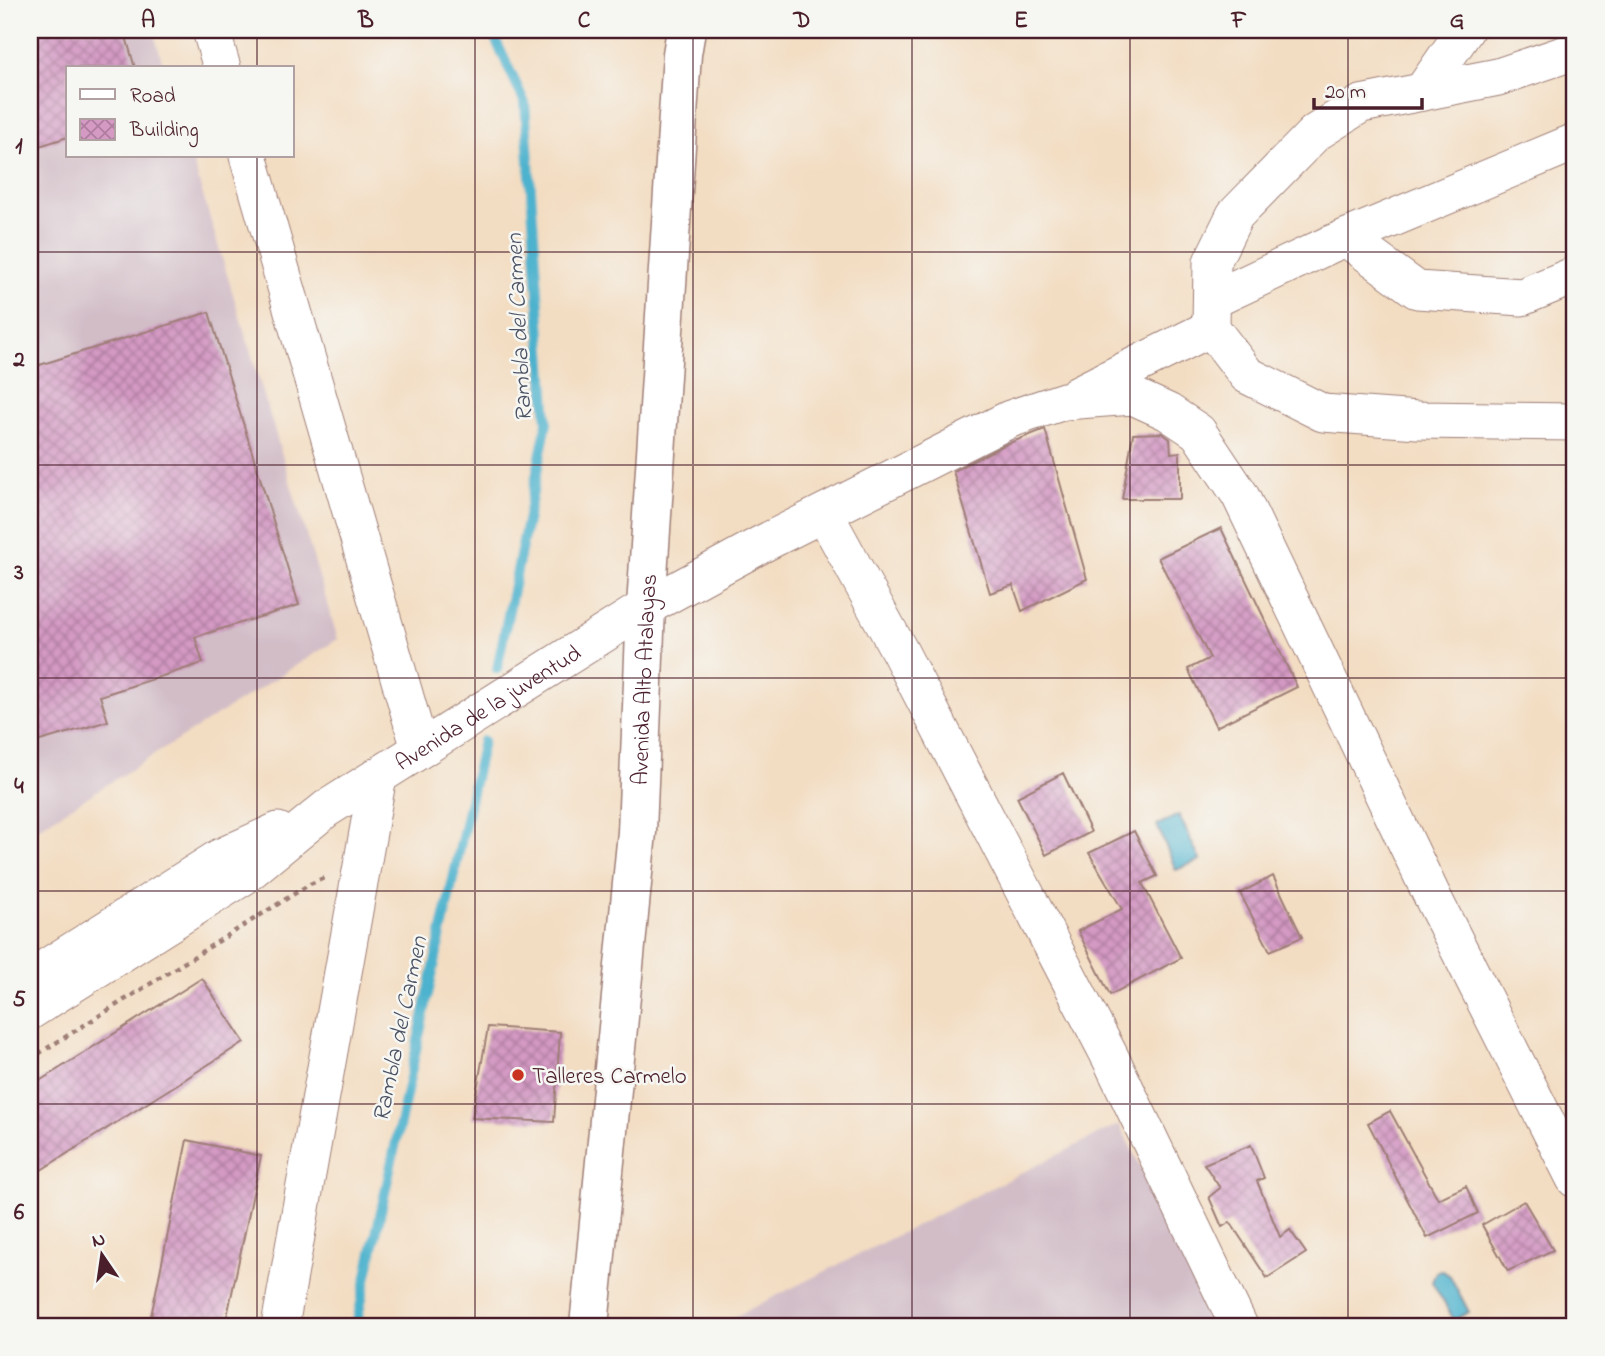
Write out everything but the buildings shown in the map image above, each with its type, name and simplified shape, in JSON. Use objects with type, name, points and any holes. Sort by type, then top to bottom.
[{"type":"main road","name":"Avenida Alto Atalayas","points":[[589,1326],[637,832],[646,607],[682,54],[686,30]]},
{"type":"street","points":[[211,30],[221,66]]},
{"type":"street","points":[[1422,92],[1465,30]]},
{"type":"street","points":[[1575,51],[1498,77],[1361,104],[1315,133],[1235,215],[1212,262],[1211,314],[1247,375],[1323,413],[1418,421],[1575,422]]},
{"type":"street","points":[[1064,401],[1346,238],[1575,142]]},
{"type":"street","points":[[248,158],[420,749]]},
{"type":"street","points":[[1346,238],[1417,290],[1522,297],[1575,275]]},
{"type":"street","points":[[1064,401],[1133,397],[1168,412],[1198,432],[1233,485],[1433,898],[1575,1179]]},
{"type":"street","name":"Avenida de la juventud","points":[[30,978],[221,858],[326,808],[646,607],[1010,419],[1064,401]]},
{"type":"street","points":[[824,513],[900,652],[1104,1046],[1239,1326]]},
{"type":"street","points":[[280,1326],[378,776]]},
{"type":"street","name":"Avenida de la juventud","points":[[30,1011],[244,876],[326,808]]},
{"type":"path","points":[[30,1059],[310,884],[335,874],[359,884]]},
{"type":"shaded area","points":[[30,30],[153,30],[163,66],[66,66],[66,158],[192,158],[338,639],[30,833]]},
{"type":"shaded area","points":[[1119,1124],[1221,1326],[716,1326]]},
{"type":"water","points":[[1179,815],[1200,860],[1176,870],[1157,825]]},
{"type":"water","points":[[1443,1271],[1450,1276],[1469,1312],[1454,1320],[1432,1282],[1436,1272]]},
{"type":"waterway","name":"Rambla del Carmen","points":[[491,30],[525,103],[547,423],[497,669]]},
{"type":"waterway","name":"Rambla del Carmen","points":[[356,1326],[483,741]]},
{"type":"place","name":"Talleres Carmelo","points":[[518,1075]]}]
